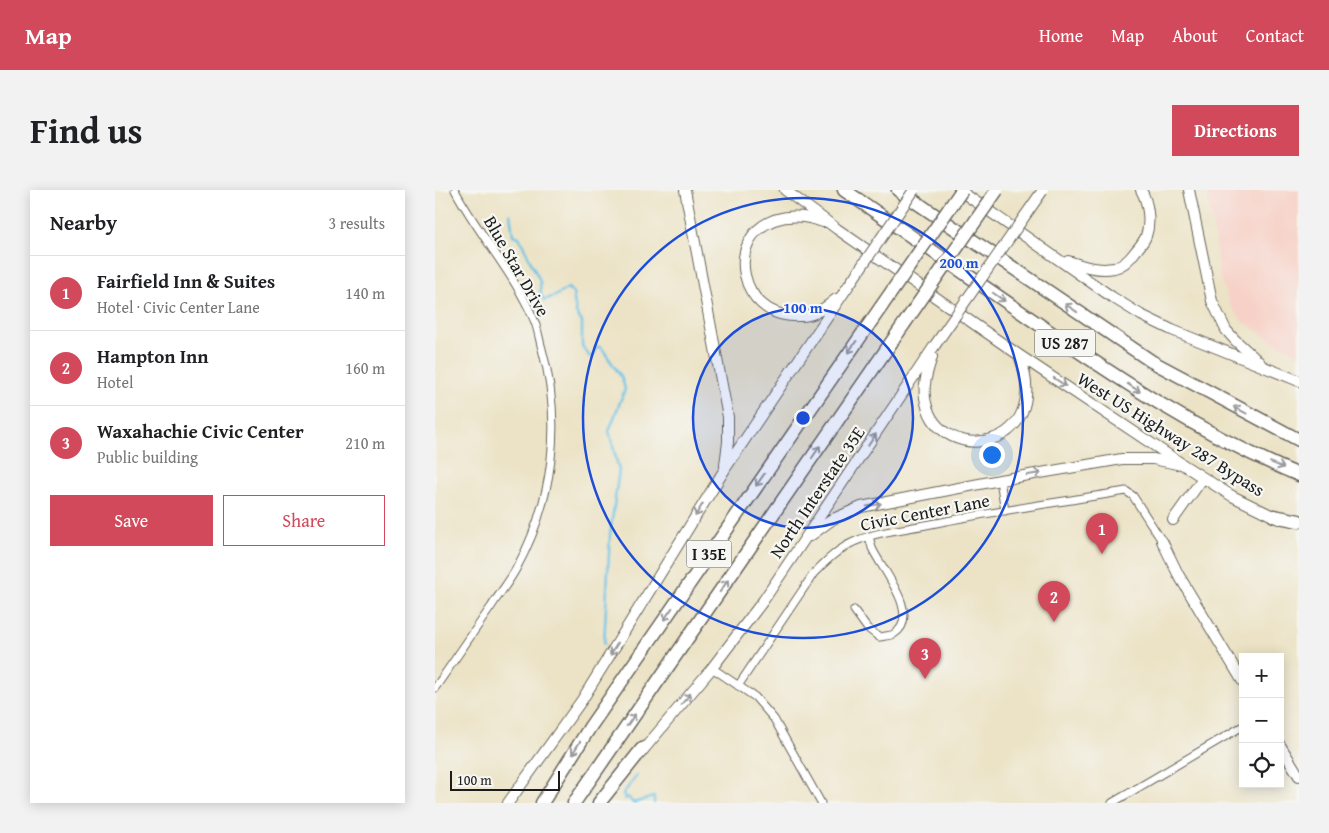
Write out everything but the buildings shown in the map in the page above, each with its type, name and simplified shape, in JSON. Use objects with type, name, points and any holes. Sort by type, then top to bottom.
[{"type":"highway","name":"US 287","points":[[844,190],[1099,366],[1163,407],[1266,461],[1299,474]]},
{"type":"highway","name":"US 287","points":[[898,190],[1151,361],[1299,440]]},
{"type":"highway","name":"I 35E","points":[[542,803],[595,719],[960,190]]},
{"type":"highway","name":"I 35E","points":[[574,803],[997,190]]},
{"type":"highway","points":[[1274,516],[1299,521]]},
{"type":"highway","points":[[599,803],[642,749]]},
{"type":"main road","points":[[685,190],[728,417],[725,469]]},
{"type":"main road","name":"West US Highway 287 Bypass","points":[[785,190],[837,229],[1019,355],[1203,478],[1238,500],[1299,526]]},
{"type":"main road","points":[[509,803],[583,700],[725,469],[914,190]]},
{"type":"main road","points":[[960,190],[1111,297],[1141,315],[1171,330],[1299,381]]},
{"type":"main road","name":"North Interstate 35E","points":[[606,803],[642,749],[712,668],[763,601],[935,345],[1043,190]]},
{"type":"main road","points":[[1053,255],[1093,268],[1115,268],[1125,263],[1133,256],[1147,234],[1147,203],[1141,190]]},
{"type":"main road","points":[[1189,190],[1212,301],[1226,330],[1264,367]]},
{"type":"main road","points":[[837,229],[816,219],[794,216],[779,218],[767,224],[757,230],[749,242],[744,259],[745,276],[748,287],[758,301],[772,312],[780,315],[804,316],[816,313],[846,289]]},
{"type":"main road","points":[[935,345],[926,375],[926,403],[931,416],[939,427],[965,441],[985,441],[999,437],[1011,429],[1019,419],[1027,392],[1025,372],[1019,355]]},
{"type":"main road","points":[[801,543],[833,519],[861,507],[1122,459],[1153,459],[1185,466]]},
{"type":"main road","points":[[1173,520],[1203,478]]},
{"type":"main road","points":[[1162,542],[1178,574],[1239,675]]},
{"type":"main road","points":[[1284,752],[1299,776]]},
{"type":"street","name":"Blue Star Drive","points":[[435,688],[516,570],[529,544],[544,504],[551,471],[554,435],[552,395],[547,366],[534,320],[455,190]]},
{"type":"street","points":[[1000,480],[1005,511]]},
{"type":"street","name":"Civic Center Lane","points":[[738,686],[814,573],[843,547],[869,536],[1126,491],[1133,496],[1162,542]]},
{"type":"street","points":[[854,610],[867,628],[879,637],[893,634],[902,627],[905,614],[901,599],[872,547],[869,536]]},
{"type":"street","points":[[712,668],[755,697],[774,719],[821,803]]},
{"type":"street","points":[[1112,803],[1239,728]]},
{"type":"shaded area","points":[[1206,190],[1299,190],[1299,354],[1278,344],[1242,321],[1231,307],[1219,276],[1213,225]]},
{"type":"waterway","points":[[510,214],[513,235],[519,237],[540,281],[541,294],[544,300],[568,288],[573,293],[576,313],[582,322],[582,346],[590,357],[594,355],[596,347],[601,347],[622,378],[625,389],[609,431],[619,470],[610,535],[604,644]]},
{"type":"waterway","points":[[633,803],[628,797],[625,799],[623,794],[637,775]]},
{"type":"waterway","points":[[633,803],[654,797],[654,803]]},
{"type":"place","name":"Fairfield Inn & Suites","points":[[1102,554]]},
{"type":"place","name":"Hampton Inn","points":[[1054,622]]},
{"type":"place","name":"Waxahachie Civic Center","points":[[925,679]]}]
